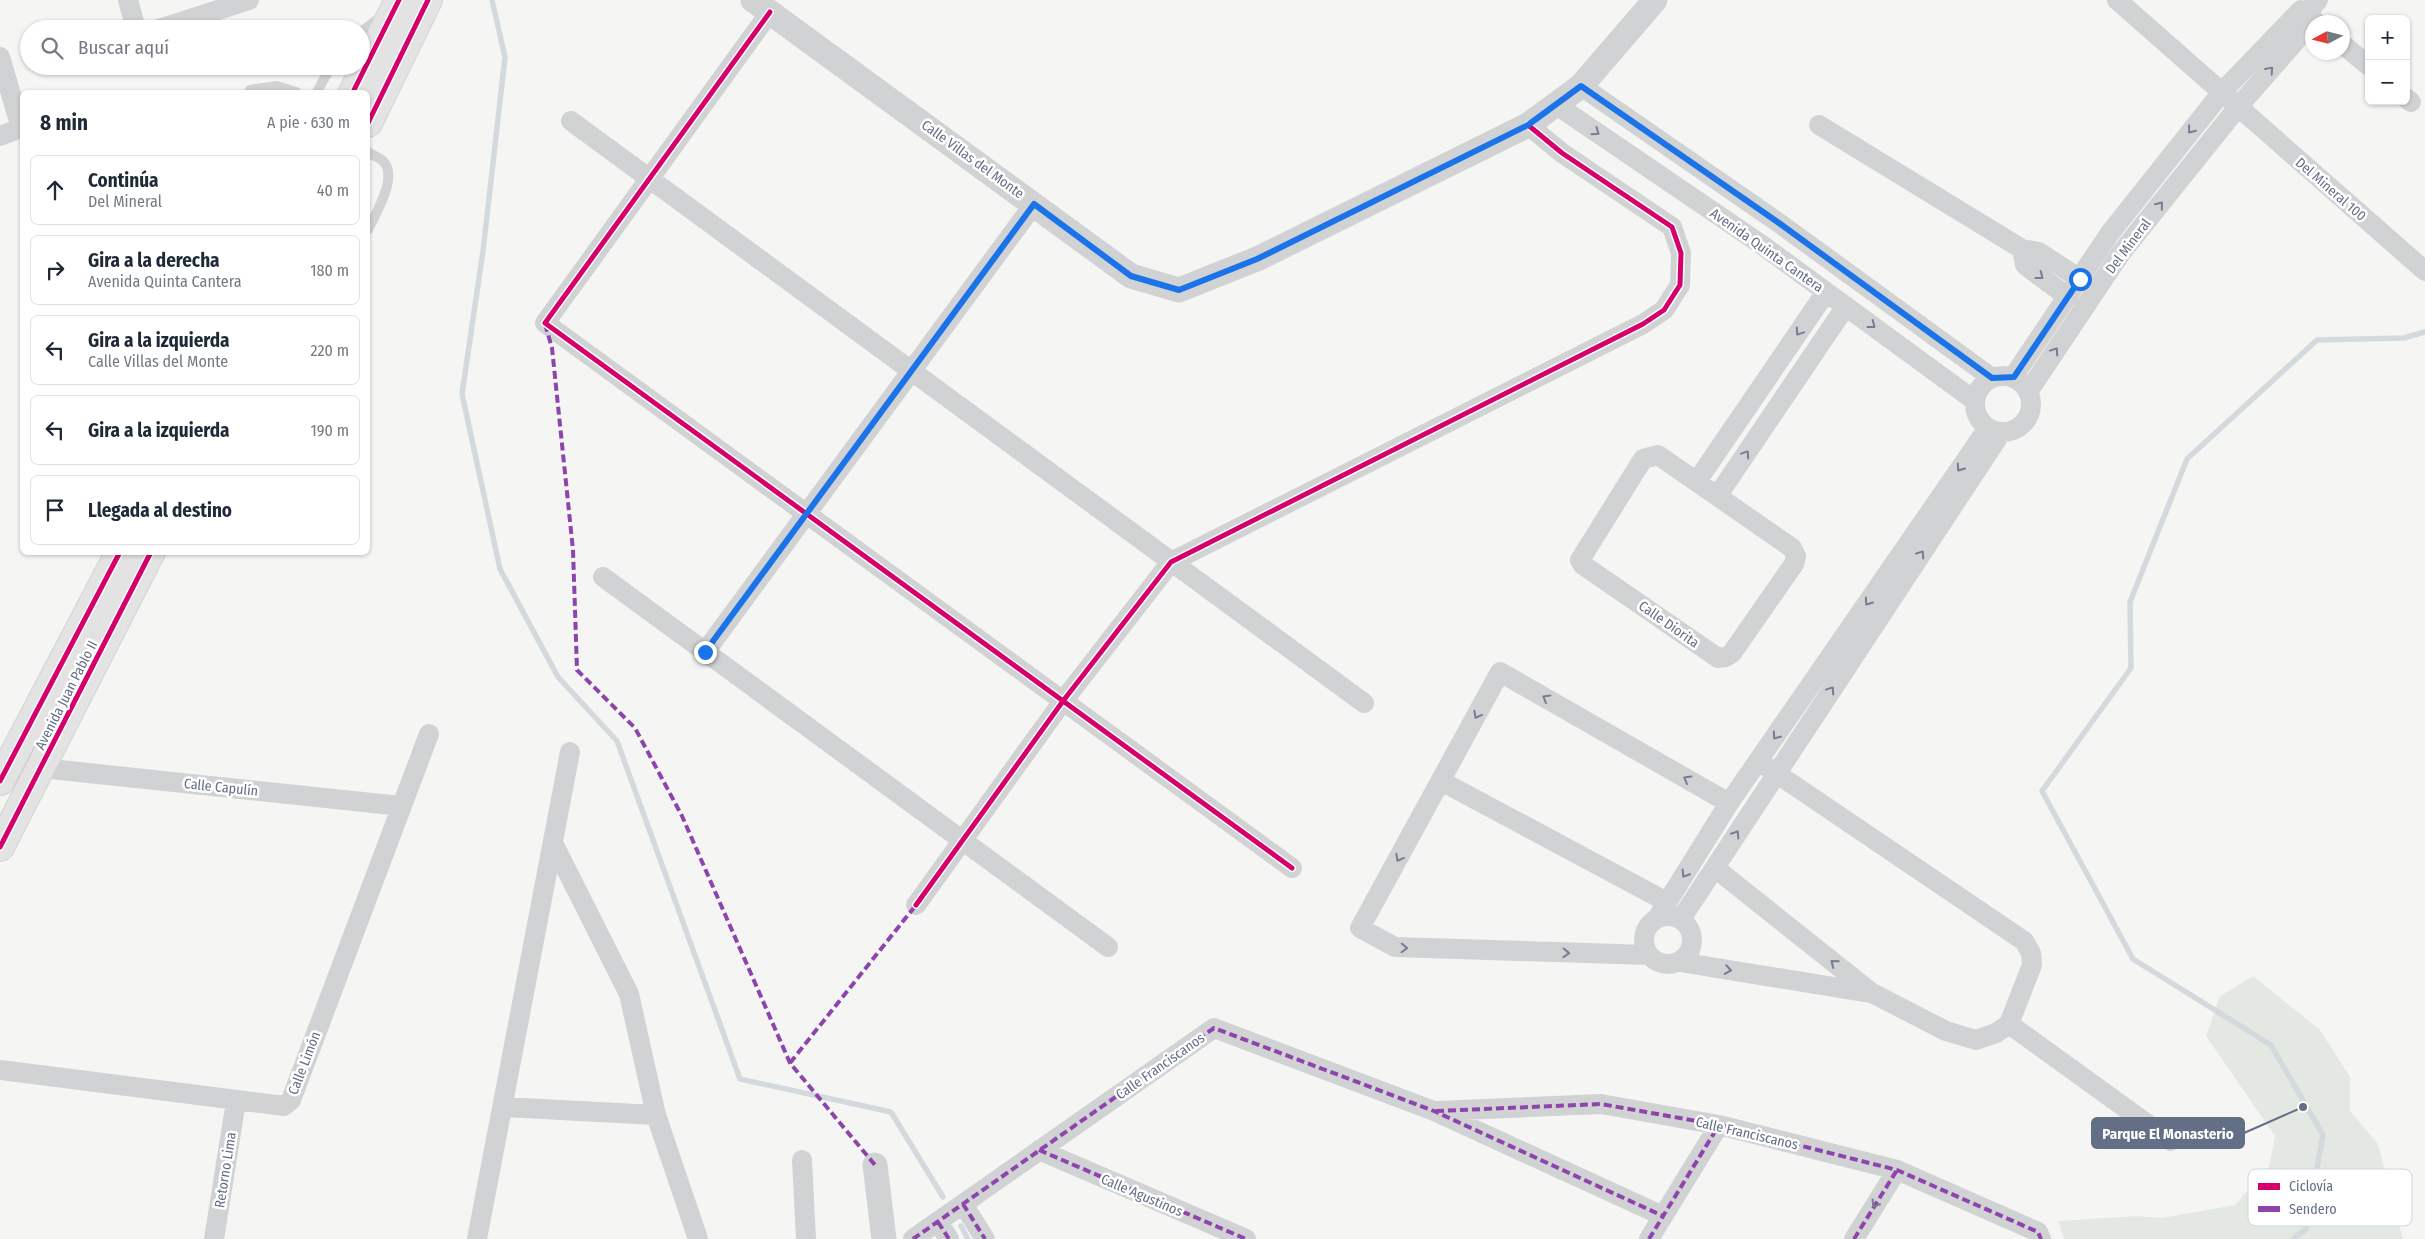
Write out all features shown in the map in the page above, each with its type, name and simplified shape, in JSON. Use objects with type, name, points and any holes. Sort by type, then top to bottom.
[{"type":"main road","points":[[370,119],[428,0]]},
{"type":"main road","points":[[370,54],[395,2]]},
{"type":"main road","points":[[353,90],[360,75]]},
{"type":"main road","name":"Avenida Juan Pablo II","points":[[0,781],[118,555]]},
{"type":"main road","name":"Avenida Juan Pablo II","points":[[0,847],[149,555]]},
{"type":"street","points":[[128,0],[134,20]]},
{"type":"street","points":[[187,20],[249,0]]},
{"type":"street","name":"Calle Villas del Monte","points":[[761,6],[1131,276],[1179,290],[1257,259],[1528,125],[1581,86],[1655,0]]},
{"type":"street","name":"Del Mineral 100","points":[[2118,0],[2425,271]]},
{"type":"street","points":[[761,6],[649,178],[545,323],[1292,868]]},
{"type":"street","points":[[2222,92],[2307,11]]},
{"type":"street","points":[[2238,107],[2307,11]]},
{"type":"street","points":[[2350,51],[2365,63]]},
{"type":"street","points":[[0,57],[20,125]]},
{"type":"street","name":"Avenida Quinta Cantera","points":[[1581,86],[1779,223],[1992,378]]},
{"type":"street","name":"Del Mineral","points":[[2014,377],[2110,233],[2222,92]]},
{"type":"street","name":"Avenida Quinta Cantera","points":[[1555,104],[1846,306],[1975,401]]},
{"type":"street","name":"Del Mineral","points":[[2028,392],[2121,253],[2238,107]]},
{"type":"street","points":[[571,121],[1364,703]]},
{"type":"street","points":[[916,905],[1063,701],[1172,562],[1643,324],[1664,310],[1680,285],[1681,253],[1672,227],[1562,153],[1528,125]]},
{"type":"street","points":[[1818,125],[2022,249],[2039,252],[2080,279]]},
{"type":"street","points":[[0,136],[20,128]]},
{"type":"street","points":[[705,652],[1034,204]]},
{"type":"street","points":[[2022,249],[2025,265],[2068,297]]},
{"type":"street","points":[[1697,481],[1826,292]]},
{"type":"street","points":[[1718,495],[1846,306]]},
{"type":"street","points":[[2014,377],[2028,392],[2031,406],[2026,420],[2015,430],[1995,430],[1977,416],[1975,401],[1980,388],[1992,378],[2014,377]]},
{"type":"street","points":[[1681,919],[1775,774],[1843,655],[1995,430]]},
{"type":"street","name":"Calle Diorita","points":[[1658,455],[1718,495],[1792,548],[1796,556],[1794,564],[1732,652],[1726,657],[1718,658],[1583,566],[1580,560],[1643,458],[1658,455]]},
{"type":"street","points":[[603,577],[1108,947]]},
{"type":"street","points":[[1649,955],[1644,939],[1646,931],[1663,909],[1729,803],[1758,761],[1843,655]]},
{"type":"street","points":[[1729,803],[1500,672],[1360,928],[1394,947],[1649,955],[1663,964],[1680,962],[1872,993]]},
{"type":"street","name":"Calle Limón","points":[[0,1070],[284,1106],[291,1100],[428,734]]},
{"type":"street","points":[[477,1239],[570,752]]},
{"type":"street","points":[[1715,868],[1872,993],[1946,1031],[1976,1040],[1996,1033],[2009,1024],[2032,965],[2031,953],[2024,941],[1758,761]]},
{"type":"street","name":"Calle Capulín","points":[[41,768],[401,806]]},
{"type":"street","points":[[1441,781],[1681,919],[1688,925],[1693,941],[1691,949],[1680,962]]},
{"type":"street","points":[[553,843],[629,994],[656,1115],[698,1239]]},
{"type":"street","points":[[2009,1024],[2171,1141]]},
{"type":"street","name":"Calle Franciscanos","points":[[913,1239],[1214,1028],[1434,1111],[1663,1216]]},
{"type":"street","name":"Retorno Lima","points":[[214,1239],[236,1101]]},
{"type":"street","name":"Calle Franciscanos","points":[[1434,1111],[1601,1104],[1719,1125],[1897,1170],[2038,1232],[2041,1239]]},
{"type":"street","points":[[502,1107],[656,1115]]},
{"type":"street","points":[[1649,1239],[1719,1125]]},
{"type":"street","name":"Calle Agustinos","points":[[1039,1150],[1246,1239]]},
{"type":"street","points":[[802,1160],[806,1239]]},
{"type":"street","points":[[875,1165],[884,1239]]},
{"type":"street","points":[[1854,1239],[1897,1170]]},
{"type":"street","points":[[963,1204],[986,1239]]},
{"type":"street","points":[[938,1222],[949,1239]]},
{"type":"lane","points":[[370,24],[395,2]]},
{"type":"lane","points":[[318,90],[326,75]]},
{"type":"lane","points":[[250,90],[277,86],[290,90]]},
{"type":"lane","points":[[370,153],[383,161],[388,171],[389,184],[370,226]]},
{"type":"shaded area","points":[[2253,976],[2320,1030],[2350,1077],[2350,1111],[2378,1144],[2385,1169],[2267,1169],[2275,1136],[2206,1036],[2220,996]]},
{"type":"shaded area","points":[[2248,1190],[2248,1226],[2400,1226],[2403,1239],[2064,1239],[2058,1221],[2136,1216],[2162,1218],[2235,1205]]},
{"type":"waterway","points":[[492,0],[505,57],[483,251],[462,394],[500,569],[558,677],[617,741],[740,1079],[891,1112],[943,1197]]},
{"type":"waterway","points":[[2317,1169],[2323,1135],[2271,1045],[2133,959],[2042,791],[2131,668],[2130,602],[2187,459],[2317,340],[2404,338],[2425,332]]},
{"type":"waterway","points":[[961,1226],[968,1239]]},
{"type":"waterway","points":[[2293,1239],[2306,1229],[2307,1226]]},
{"type":"marked path","points":[[545,324],[552,348],[573,550],[577,670],[635,728],[682,816],[790,1063],[875,1165]]},
{"type":"marked path","points":[[790,1063],[916,905]]},
{"type":"marked path","points":[[913,1239],[1214,1028],[1434,1111],[1663,1216]]},
{"type":"marked path","points":[[1436,1111],[1601,1104],[1719,1125],[1897,1170],[2038,1232],[2041,1239]]},
{"type":"marked path","points":[[1649,1239],[1719,1125]]},
{"type":"marked path","points":[[1039,1150],[1246,1239]]},
{"type":"marked path","points":[[1854,1239],[1897,1170]]},
{"type":"marked path","points":[[963,1204],[985,1239]]},
{"type":"marked path","points":[[938,1222],[949,1239]]},
{"type":"cycle path","points":[[370,58],[399,0]]},
{"type":"cycle path","points":[[370,119],[428,0]]},
{"type":"cycle path","points":[[770,12],[545,323],[1292,868]]},
{"type":"cycle path","points":[[354,90],[362,75]]},
{"type":"cycle path","points":[[916,905],[1063,701],[1171,562],[1643,324],[1664,310],[1680,285],[1681,253],[1672,227],[1562,153],[1528,125]]},
{"type":"cycle path","points":[[0,781],[118,555]]},
{"type":"cycle path","points":[[0,847],[149,555]]},
{"type":"place","name":"Parque El Monasterio","points":[[2303,1107]]},
{"type":"route","points":[[705,652],[1034,204],[1131,276],[1179,290],[1257,259],[1528,125],[1581,86],[1779,223],[1992,378],[2014,377],[2080,279]]}]
